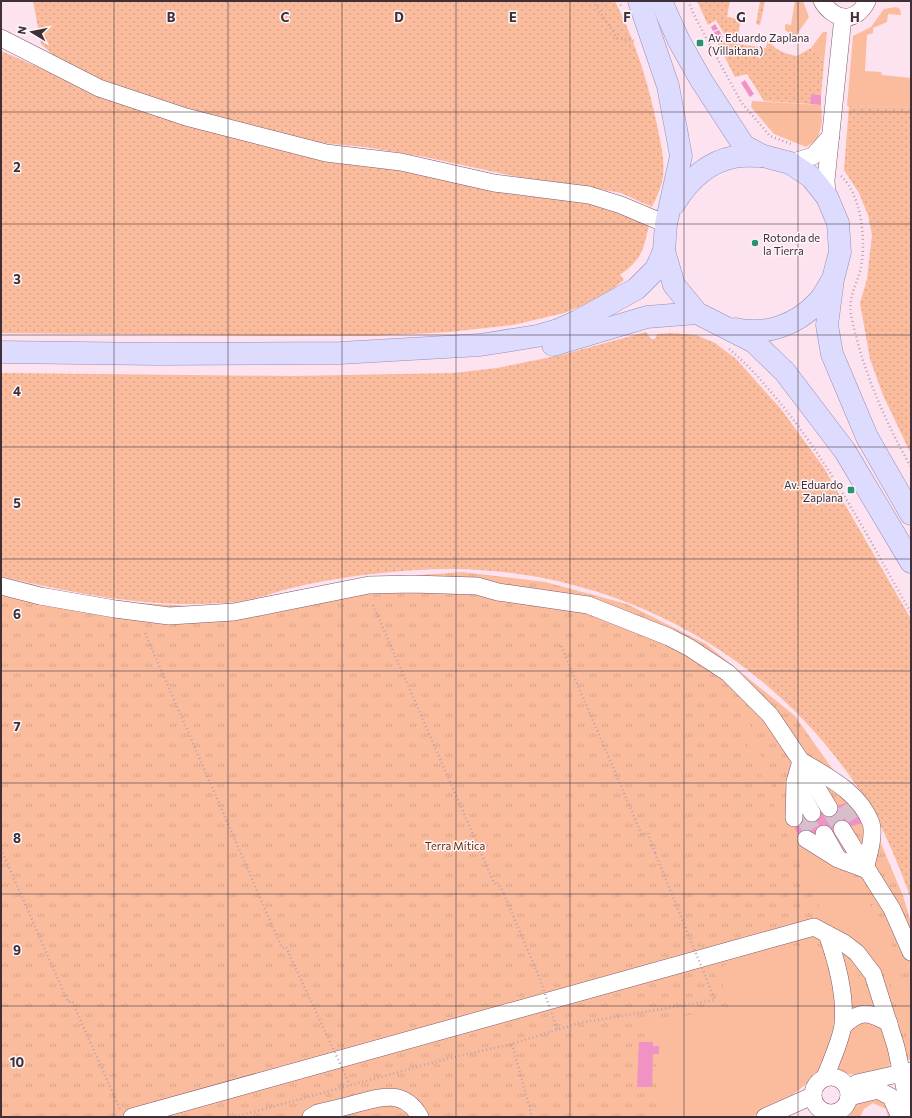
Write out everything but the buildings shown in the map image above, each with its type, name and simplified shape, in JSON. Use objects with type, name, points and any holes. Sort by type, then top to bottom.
[{"type":"main road","points":[[661,1],[679,41],[701,80],[744,146],[763,156],[790,163],[811,177],[828,197],[838,223],[840,252],[833,279],[827,325],[832,354],[867,437],[911,514]]},
{"type":"main road","points":[[1,352],[157,354],[340,353],[480,345],[536,336],[558,330],[578,321],[636,289],[656,269],[664,251],[668,217],[681,156],[668,86],[632,7]]},
{"type":"main road","points":[[668,217],[685,186],[708,167],[734,157],[763,156]]},
{"type":"main road","points":[[664,251],[674,286],[697,313],[722,336],[754,342],[785,372],[845,451],[911,562]]},
{"type":"main road","points":[[722,336],[773,330],[798,319],[818,302],[833,279]]},
{"type":"main road","points":[[1,366],[157,369],[340,368],[482,360],[539,350],[647,317],[697,313]]},
{"type":"lane","points":[[822,1],[828,11],[843,17],[859,13],[867,1]]},
{"type":"lane","points":[[828,197],[826,180],[843,17]]},
{"type":"lane","points":[[1,38],[99,88],[145,105],[186,117],[326,153],[401,162],[494,183],[589,195],[668,217]]},
{"type":"lane","points":[[790,163],[813,156],[831,136]]},
{"type":"lane","points":[[1,586],[40,596],[115,609],[169,616],[234,612],[369,585],[412,584],[477,586],[498,592],[588,605],[669,637],[690,648],[728,674],[770,714],[798,771],[821,811]]},
{"type":"lane","points":[[798,771],[816,770],[854,796],[871,824],[859,859]]},
{"type":"lane","points":[[816,770],[821,811]]},
{"type":"lane","points":[[798,771],[794,799],[821,811]]},
{"type":"lane","points":[[821,811],[832,780]]},
{"type":"lane","points":[[832,834],[859,859]]},
{"type":"lane","points":[[832,834],[859,859]]},
{"type":"lane","points":[[832,834],[859,859],[892,909],[911,952]]},
{"type":"lane","points":[[821,931],[834,954],[842,991],[843,1026],[825,1077],[816,1084],[812,1096],[817,1107],[821,1111],[833,1113],[846,1102],[907,1072]]},
{"type":"lane","points":[[126,1114],[821,931],[844,943],[857,953],[873,974],[907,1072],[911,1117]]},
{"type":"lane","points":[[843,1026],[852,1018],[865,1012],[889,1023]]},
{"type":"lane","points":[[825,1077],[837,1078],[846,1102]]},
{"type":"lane","points":[[846,1102],[878,1090],[891,1097],[900,1117]]},
{"type":"lane","points":[[311,1117],[318,1113],[389,1096],[404,1100],[415,1108],[420,1117]]},
{"type":"lane","points":[[765,1117],[812,1096]]},
{"type":"lane","points":[[354,1117],[367,1101]]},
{"type":"path","points":[[593,1],[617,38],[640,42],[636,34]]},
{"type":"path","points":[[619,1],[632,7]]},
{"type":"path","points":[[688,1],[696,19],[741,102],[770,136],[805,150],[813,156]]},
{"type":"path","points":[[828,167],[842,177],[852,194],[860,214],[864,246],[860,271],[851,293],[850,313],[863,361],[894,436],[911,467]]},
{"type":"path","points":[[722,336],[774,395],[802,430],[829,468],[911,613]]},
{"type":"path","points":[[373,605],[494,885],[498,883],[504,894],[540,980],[557,1029]]},
{"type":"path","points":[[145,633],[282,948],[286,947],[350,1085]]},
{"type":"path","points":[[235,1117],[350,1085],[512,1044],[579,1023],[715,1000],[648,833],[642,835],[561,646]]},
{"type":"path","points":[[1,849],[68,1002],[72,1001],[126,1114]]},
{"type":"path","points":[[512,1044],[532,1117]]},
{"type":"green space","points":[[33,1],[615,1],[635,46],[657,125],[663,157],[663,176],[659,192],[652,207],[621,193],[578,185],[528,179],[425,157],[365,147],[311,142],[241,124],[124,90],[61,62],[41,44]]},
{"type":"green space","points":[[697,1],[730,1],[727,17],[737,19],[740,22],[737,44],[766,48],[768,40],[781,51],[797,56],[811,48],[824,62],[821,95],[811,94],[810,104],[764,101],[747,74],[735,77],[718,44],[727,39],[716,20],[708,25]]},
{"type":"green space","points":[[760,1],[765,1],[760,25],[756,24]]},
{"type":"green space","points":[[795,1],[803,1],[809,17],[797,34],[793,36],[785,30],[785,24],[791,25]]},
{"type":"green space","points":[[896,7],[900,9],[901,15],[888,14],[887,22],[873,28],[873,33],[867,35],[865,71],[881,72],[882,75],[911,78],[911,107],[847,106],[853,36],[871,27],[884,9]]},
{"type":"green space","points":[[823,32],[827,32],[824,62],[811,48]]},
{"type":"green space","points":[[1,51],[84,87],[364,161],[608,206],[649,225],[645,242],[637,259],[620,275],[624,280],[599,299],[564,313],[513,325],[449,332],[373,336],[1,333]]},
{"type":"green space","points":[[752,101],[821,105],[822,122],[818,139],[806,147],[774,134],[751,107]]},
{"type":"green space","points":[[849,106],[911,107],[911,454],[883,395],[870,359],[860,303],[867,279],[872,235],[868,215],[859,193],[844,170]]},
{"type":"green space","points":[[646,332],[651,339],[655,339],[657,334],[672,333],[696,335],[715,343],[736,359],[781,409],[824,468],[911,619],[911,899],[893,852],[870,807],[834,755],[792,708],[745,668],[693,634],[637,606],[578,586],[517,574],[454,569],[396,571],[357,576],[300,586],[241,601],[204,604],[175,604],[116,599],[57,589],[1,576],[1,373],[291,376],[454,373],[497,368],[561,355]]},
{"type":"green space","name":"Terra Mítica","points":[[462,572],[545,582],[627,604],[706,644],[795,716],[875,829],[903,896],[911,922],[911,1059],[806,1084],[789,1098],[752,1117],[1,1117],[1,576],[70,594],[139,603],[208,607],[354,580]]},
{"type":"green space","points":[[744,715],[747,716],[770,782],[799,844],[806,847],[823,864],[843,877],[868,902],[879,917],[894,950],[911,1004],[911,1054],[900,1011],[883,968],[864,945],[829,924],[825,920],[740,728]]},
{"type":"green space","points":[[797,946],[811,948],[825,957],[832,970],[839,1006],[830,1049],[820,1066],[806,1082],[790,1096],[745,1117],[660,1117],[662,1055],[659,1054],[659,1046],[653,1046],[653,1042],[646,1042],[646,1021],[729,1010],[720,974],[714,976],[720,969],[729,963],[751,955]]},
{"type":"green space","points":[[841,960],[846,962],[858,973],[872,996],[874,1009],[846,1017]]},
{"type":"green space","points":[[537,981],[542,997],[530,999],[526,996],[522,985]]},
{"type":"green space","points":[[860,1020],[880,1026],[890,1067],[861,1077],[833,1069],[850,1028]]},
{"type":"green space","points":[[883,1096],[896,1117],[888,1117],[886,1109],[873,1103],[864,1109],[860,1117],[849,1117],[855,1104]]},
{"type":"tunnel","points":[[846,804],[859,824]]},
{"type":"tunnel","points":[[829,808],[842,829]]},
{"type":"tunnel","points":[[803,815],[815,836]]},
{"type":"place","name":"Av. Eduardo Zaplana (Villaitana)","points":[[700,43]]},
{"type":"place","name":"Rotonda de la Tierra","points":[[755,243]]},
{"type":"place","name":"Av. Eduardo Zaplana","points":[[851,490]]}]
